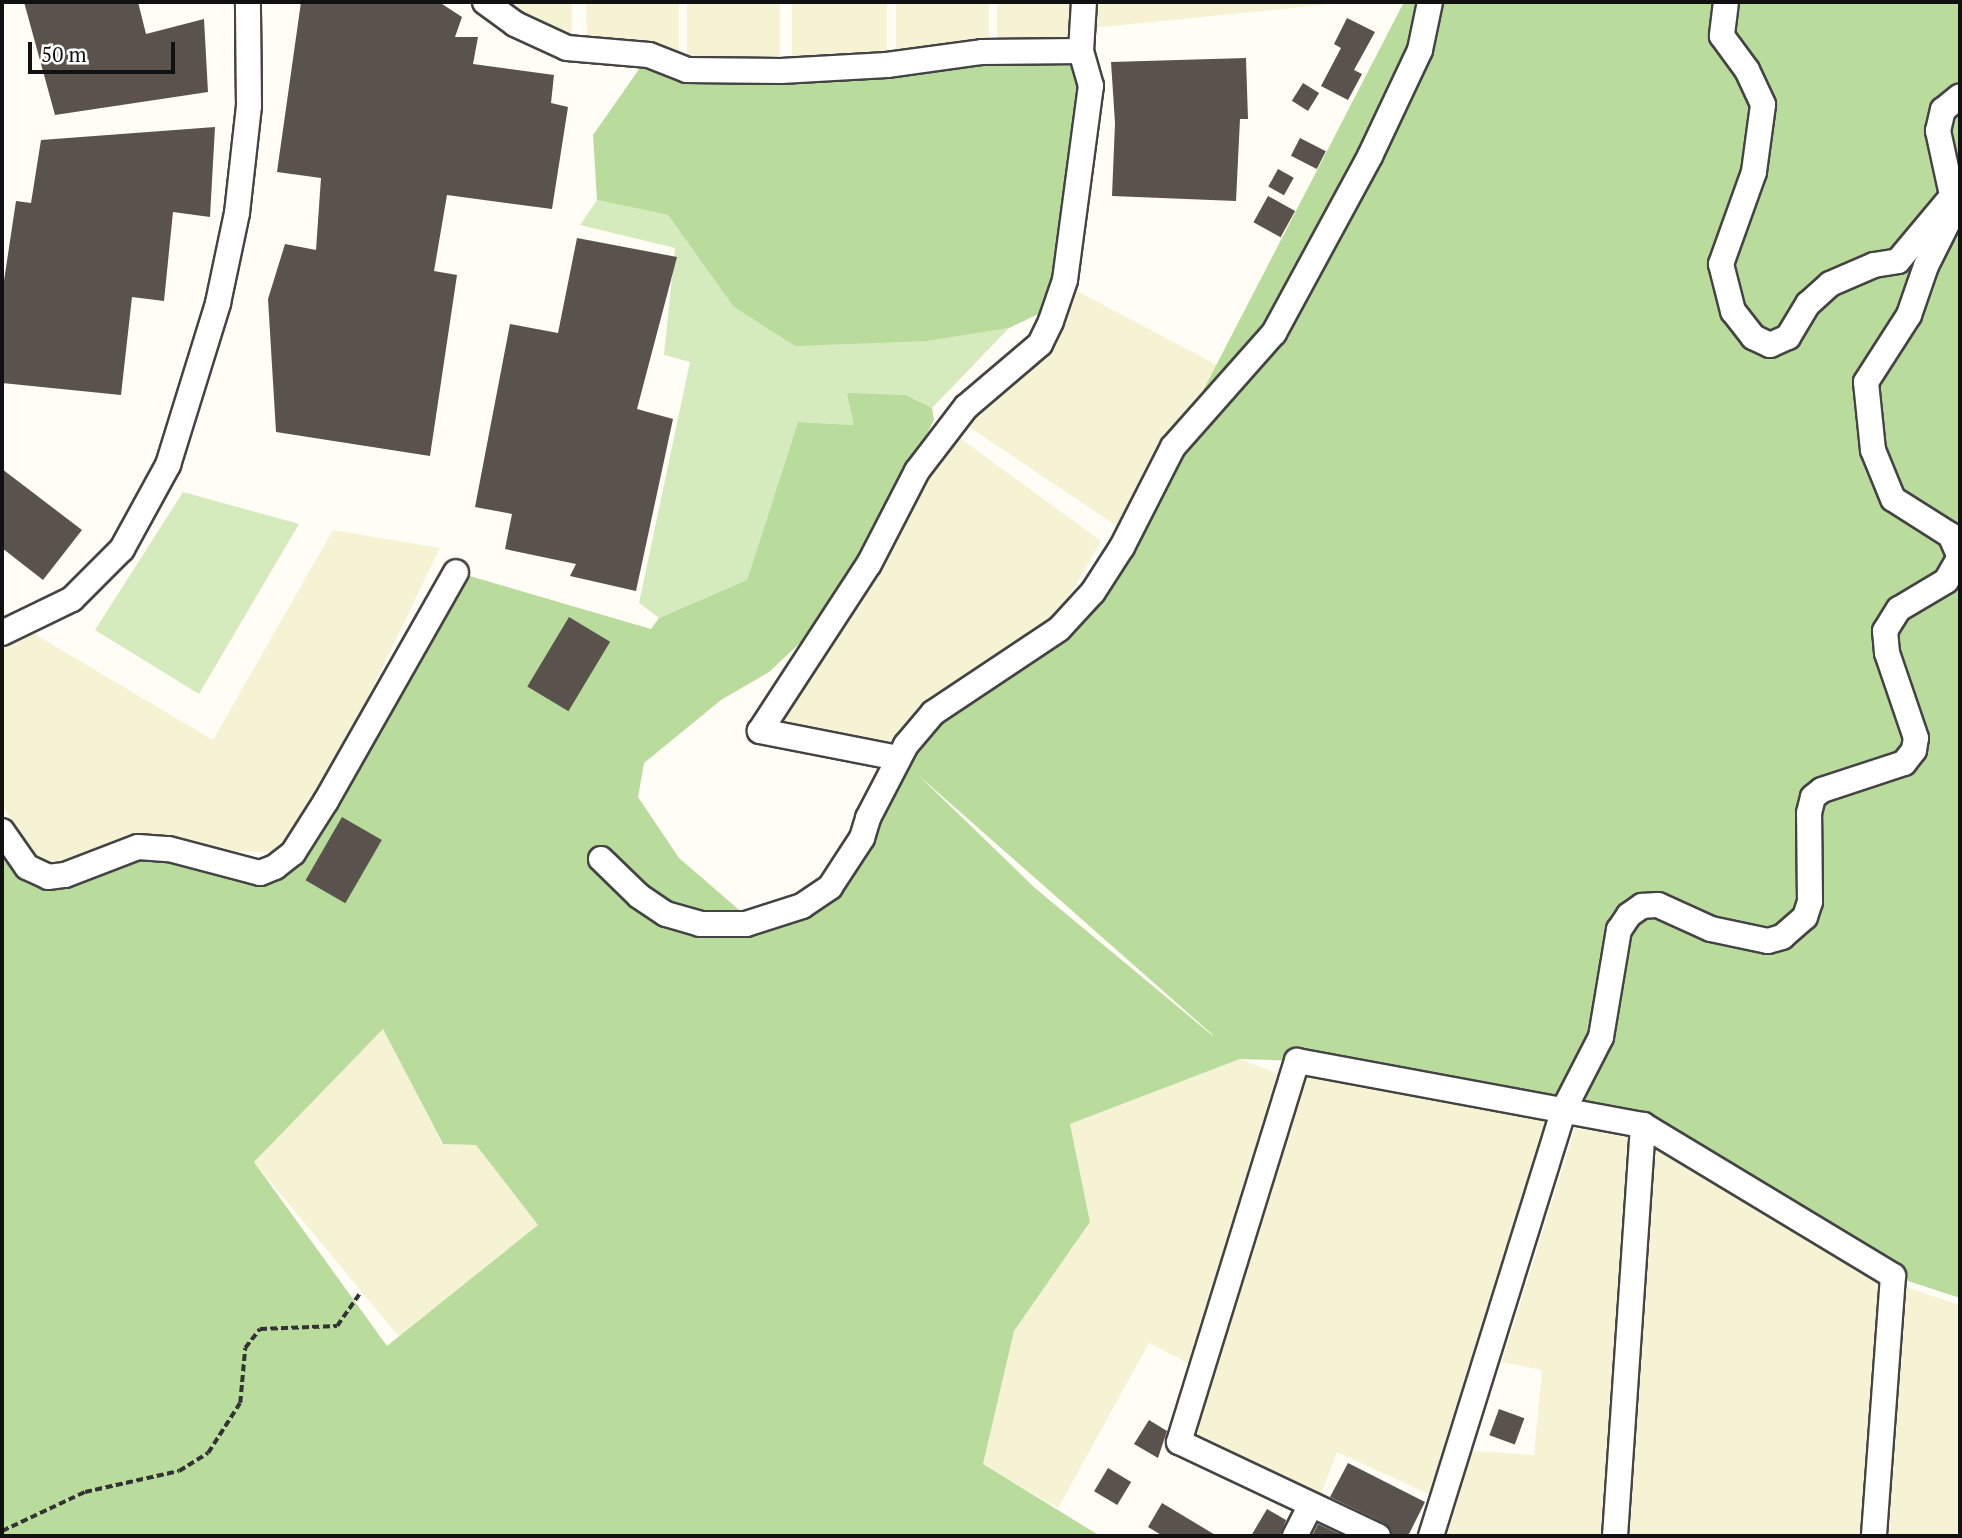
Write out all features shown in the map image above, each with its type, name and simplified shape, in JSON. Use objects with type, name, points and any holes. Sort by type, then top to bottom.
[{"type":"street","points":[[2,634],[72,599],[122,549],[168,465],[218,303],[237,213],[249,106],[248,2]]},
{"type":"street","points":[[485,2],[515,24],[567,48],[649,55],[687,70],[781,71],[887,65],[982,52],[1080,51]]},
{"type":"street","points":[[898,758],[760,731],[869,564],[917,471],[966,407],[1040,344],[1051,321],[1065,280],[1091,86],[1080,51],[1084,2]]},
{"type":"street","points":[[601,859],[639,896],[666,914],[701,924],[736,925],[802,906],[830,887],[849,860],[898,758],[933,713],[1059,629],[1093,592],[1122,547],[1173,447],[1274,333],[1370,156],[1420,50],[1430,2]]},
{"type":"street","points":[[1726,2],[1723,36],[1747,70],[1763,105],[1754,172],[1721,264],[1733,311],[1753,337],[1770,345],[1788,337],[1808,304],[1830,284],[1874,265],[1898,261],[1952,195]]},
{"type":"street","points":[[1432,1536],[1564,1109],[1601,1037],[1614,948],[1629,915],[1642,906],[1658,905],[1711,929],[1768,941],[1782,937],[1805,918],[1810,902],[1809,814],[1814,797],[1822,790],[1904,763],[1914,750],[1916,738],[1887,653],[1885,631],[1899,609],[1946,581],[1960,558],[1950,535],[1893,499],[1873,450],[1866,382],[1909,315],[1926,266],[1951,216],[1952,195],[1938,131],[1943,110],[1960,96]]},
{"type":"street","points":[[2,831],[27,867],[48,877],[65,876],[138,847],[169,849],[260,873],[275,867],[293,853],[326,801],[456,572]]},
{"type":"street","points":[[1378,1536],[1179,1442],[1297,1060],[1643,1125],[1893,1276],[1874,1536]]},
{"type":"street","points":[[1615,1536],[1643,1125]]},
{"type":"street","points":[[1295,1536],[1310,1506]]},
{"type":"path","points":[[2,1531],[85,1492],[179,1471],[208,1453],[240,1403],[245,1348],[260,1329],[337,1326],[359,1294]]},
{"type":"shaded area","points":[[485,2],[572,2],[572,54]]},
{"type":"shaded area","points":[[586,2],[679,2],[679,67],[587,49]]},
{"type":"shaded area","points":[[687,2],[780,2],[780,70],[687,70]]},
{"type":"shaded area","points":[[792,2],[887,2],[887,61],[792,61]]},
{"type":"shaded area","points":[[896,2],[989,2],[989,61],[896,61]]},
{"type":"shaded area","points":[[997,2],[1353,2],[1092,28],[1091,49],[997,49]]},
{"type":"shaded area","points":[[1077,291],[1236,375],[1129,534],[957,419],[1023,360]]},
{"type":"shaded area","points":[[949,430],[1101,541],[1045,639],[898,758],[760,731]]},
{"type":"shaded area","points":[[333,530],[440,548],[293,853],[169,849],[48,877],[2,805],[2,631],[21,626],[213,740]]},
{"type":"shaded area","points":[[383,1028],[442,1144],[476,1145],[538,1225],[399,1337],[254,1162]]},
{"type":"shaded area","points":[[1240,1059],[1291,1079],[1297,1061],[1547,1119],[1431,1495],[1337,1452],[1321,1495],[1179,1442],[1191,1365],[1149,1343],[1058,1508],[982,1464],[1014,1331],[1090,1222],[1070,1124]]},
{"type":"shaded area","points":[[1643,1125],[1893,1283],[1960,1305],[1960,1536],[1622,1536]]},
{"type":"shaded area","points":[[1575,1128],[1637,1139],[1608,1536],[1447,1536],[1472,1451],[1534,1455],[1542,1370],[1502,1362]]},
{"type":"green space","points":[[1404,2],[1960,2],[1960,1298],[1893,1276],[1604,1117],[1297,1061],[1240,1059],[1070,1124],[1090,1222],[1014,1331],[983,1464],[1100,1536],[2,1536],[2,821],[35,875],[169,849],[275,867],[456,572],[651,629],[659,618],[747,580],[798,422],[854,425],[847,393],[906,395],[932,408],[934,420],[874,536],[815,629],[769,672],[721,700],[644,763],[638,797],[679,858],[752,921],[810,901],[898,758],[1059,629],[1192,412]],"holes":[[[917,774],[1213,1035],[1213,1036],[1035,888]],[[383,1029],[443,1144],[476,1145],[538,1225],[387,1346],[254,1162]]]},
{"type":"green space","points":[[1081,51],[1089,102],[1057,305],[1009,328],[928,341],[795,346],[733,306],[668,215],[597,200],[593,135],[649,55],[754,70]]},
{"type":"green space","points":[[597,200],[668,215],[733,306],[928,341],[1009,328],[932,408],[906,395],[848,394],[855,425],[798,422],[747,580],[659,618],[639,603],[690,362],[664,355],[675,248],[580,225]]},
{"type":"green space","points":[[183,492],[299,524],[199,694],[95,630]]},
{"type":"building","points":[[24,2],[138,2],[146,34],[204,19],[208,92],[55,115]]},
{"type":"building","points":[[301,2],[439,2],[462,17],[455,37],[478,37],[473,64],[554,75],[551,103],[568,107],[552,209],[447,195],[434,271],[457,275],[430,456],[276,432],[268,299],[285,244],[316,250],[321,178],[277,172]]},
{"type":"building","points":[[1347,18],[1375,32],[1354,70],[1362,74],[1348,100],[1321,86],[1341,48],[1334,44]]},
{"type":"building","points":[[1246,58],[1248,119],[1240,119],[1236,201],[1112,196],[1115,123],[1111,62]]},
{"type":"building","points":[[1303,83],[1319,93],[1308,111],[1292,101]]},
{"type":"building","points":[[215,127],[210,217],[173,212],[164,301],[132,297],[121,395],[2,383],[2,294],[16,201],[31,203],[41,140]]},
{"type":"building","points":[[1300,138],[1326,151],[1317,169],[1291,156]]},
{"type":"building","points":[[1278,169],[1294,178],[1284,195],[1268,186]]},
{"type":"building","points":[[1268,196],[1295,211],[1281,237],[1253,222]]},
{"type":"building","points":[[577,238],[677,257],[637,409],[673,419],[636,591],[570,576],[576,564],[505,549],[512,514],[475,507],[510,324],[558,333]]},
{"type":"building","points":[[2,469],[82,530],[43,580],[2,548]]},
{"type":"building","points":[[569,617],[610,642],[568,711],[527,686]]},
{"type":"building","points":[[342,817],[382,840],[345,903],[306,880]]},
{"type":"building","points":[[1499,1409],[1524,1418],[1515,1445],[1489,1435]]},
{"type":"building","points":[[1149,1420],[1167,1431],[1158,1458],[1134,1444]]},
{"type":"building","points":[[1348,1463],[1425,1502],[1408,1536],[1393,1536],[1384,1523],[1330,1497]]},
{"type":"building","points":[[1108,1468],[1131,1482],[1117,1505],[1094,1491]]},
{"type":"building","points":[[1162,1503],[1217,1536],[1163,1536],[1148,1527]]},
{"type":"building","points":[[1267,1509],[1286,1520],[1280,1536],[1251,1536]]},
{"type":"building","points":[[1318,1524],[1344,1536],[1312,1536]]}]
